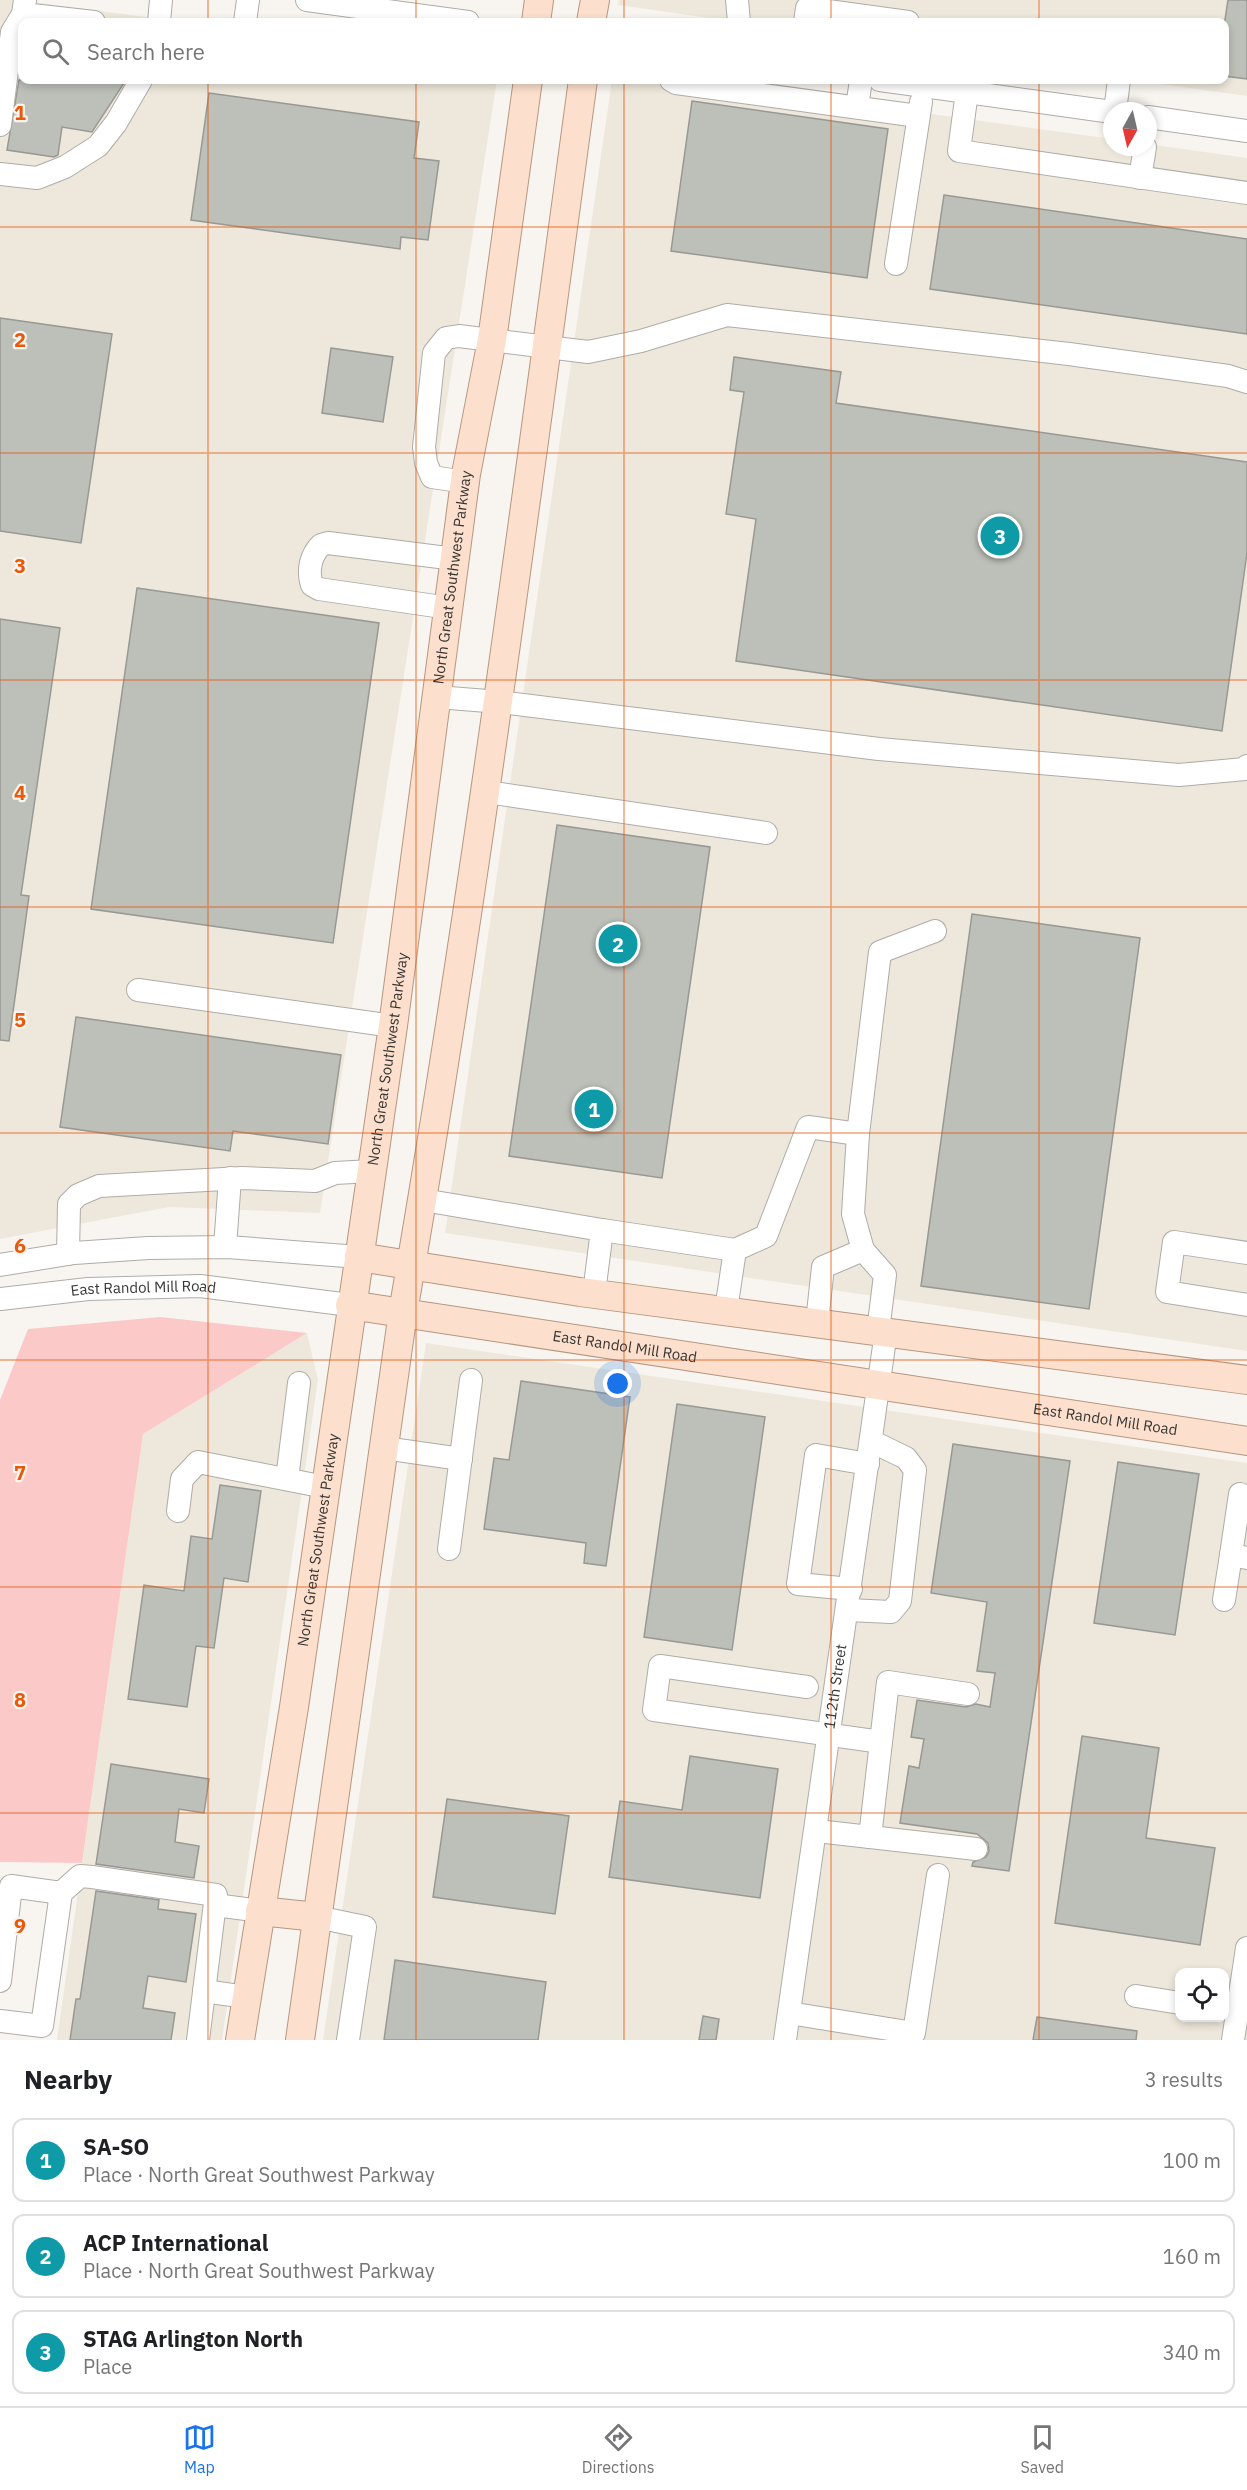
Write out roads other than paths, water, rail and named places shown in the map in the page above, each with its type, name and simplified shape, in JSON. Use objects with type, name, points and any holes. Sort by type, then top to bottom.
[{"type":"main road","points":[[537,18],[539,0]]},
{"type":"main road","points":[[592,18],[595,0]]},
{"type":"main road","name":"North Great Southwest Parkway","points":[[240,2040],[294,1707],[350,1305],[393,1026],[465,482],[492,340],[527,84]]},
{"type":"main road","points":[[300,2040],[403,1312],[423,1200],[500,702],[582,84]]},
{"type":"main road","points":[[359,1257],[594,1293],[1247,1380]]},
{"type":"main road","name":"East Randol Mill Road","points":[[350,1305],[1247,1441]]},
{"type":"main road","points":[[260,1911],[317,1917]]},
{"type":"street","points":[[159,18],[161,0]]},
{"type":"street","points":[[246,18],[248,0]]},
{"type":"street","points":[[306,0],[379,17],[407,7],[452,18]]},
{"type":"street","points":[[737,0],[739,18]]},
{"type":"street","points":[[24,7],[75,18]]},
{"type":"street","points":[[806,18],[807,8],[879,18]]},
{"type":"street","points":[[0,125],[12,32],[18,20]]},
{"type":"street","points":[[0,174],[37,178],[65,167],[98,146],[116,123],[139,84]]},
{"type":"street","points":[[684,84],[918,116]]},
{"type":"street","points":[[857,107],[860,84]]},
{"type":"street","points":[[909,84],[954,87],[1103,110]]},
{"type":"street","points":[[1115,102],[1118,84]]},
{"type":"street","points":[[896,264],[923,86]]},
{"type":"street","points":[[954,87],[959,151],[1247,193]]},
{"type":"street","points":[[1157,121],[1247,132]]},
{"type":"street","points":[[1140,178],[1143,156]]},
{"type":"street","points":[[465,482],[432,477],[426,463],[424,447],[434,353],[446,338],[459,336],[588,352],[641,341],[727,315],[1069,354],[1228,376],[1247,382]]},
{"type":"street","points":[[449,608],[319,589],[312,585],[310,578],[312,555],[321,544],[328,543],[455,559]]},
{"type":"street","points":[[437,697],[500,702],[879,749],[1179,775],[1245,769],[1247,766]]},
{"type":"street","points":[[487,792],[766,833]]},
{"type":"street","points":[[817,1322],[824,1267],[863,1250],[853,1214],[858,1134],[880,952],[935,931]]},
{"type":"street","points":[[138,990],[393,1026]]},
{"type":"street","points":[[423,1200],[735,1250],[766,1236],[808,1127],[858,1134]]},
{"type":"street","points":[[69,1254],[69,1204],[78,1195],[99,1186],[230,1178],[315,1181],[336,1173],[372,1171]]},
{"type":"street","points":[[225,1247],[230,1178]]},
{"type":"street","points":[[594,1293],[602,1230]]},
{"type":"street","points":[[1247,1253],[1174,1242],[1167,1292],[1247,1305]]},
{"type":"street","points":[[0,1265],[69,1254],[148,1248],[225,1247],[359,1257]]},
{"type":"street","points":[[726,1310],[735,1250]]},
{"type":"street","name":"112th Street","points":[[785,2040],[831,1735],[879,1384],[885,1275],[863,1250]]},
{"type":"street","name":"East Randol Mill Road","points":[[0,1299],[88,1289],[200,1286],[350,1305]]},
{"type":"street","points":[[449,1549],[471,1380]]},
{"type":"street","points":[[288,1479],[299,1383]]},
{"type":"street","points":[[868,1464],[816,1455],[798,1584],[891,1612],[900,1601],[915,1470],[906,1458],[871,1441]]},
{"type":"street","points":[[384,1448],[461,1459]]},
{"type":"street","points":[[178,1510],[182,1479],[198,1461],[325,1487]]},
{"type":"street","points":[[1224,1600],[1239,1557],[1240,1494]]},
{"type":"street","points":[[807,1687],[660,1666],[654,1710],[881,1742]]},
{"type":"street","points":[[870,1837],[888,1682],[968,1694]]},
{"type":"street","points":[[817,1831],[976,1849]]},
{"type":"street","points":[[789,2013],[914,2033],[938,1875]]},
{"type":"street","points":[[0,2021],[42,2026],[61,1893],[80,1876],[216,1895],[198,2040]]},
{"type":"street","points":[[0,1981],[11,1886],[61,1893]]},
{"type":"street","points":[[215,1905],[260,1911]]},
{"type":"street","points":[[317,1917],[365,1927],[348,2040]]},
{"type":"street","points":[[1233,2040],[1231,2012],[1247,1948]]},
{"type":"street","points":[[204,1991],[246,1997]]},
{"type":"street","points":[[1136,1996],[1175,2002]]},
{"type":"place","name":"STAG Arlington North","points":[[1000,536]]},
{"type":"place","name":"ACP International","points":[[618,944]]},
{"type":"place","name":"SA-SO","points":[[594,1109]]}]
